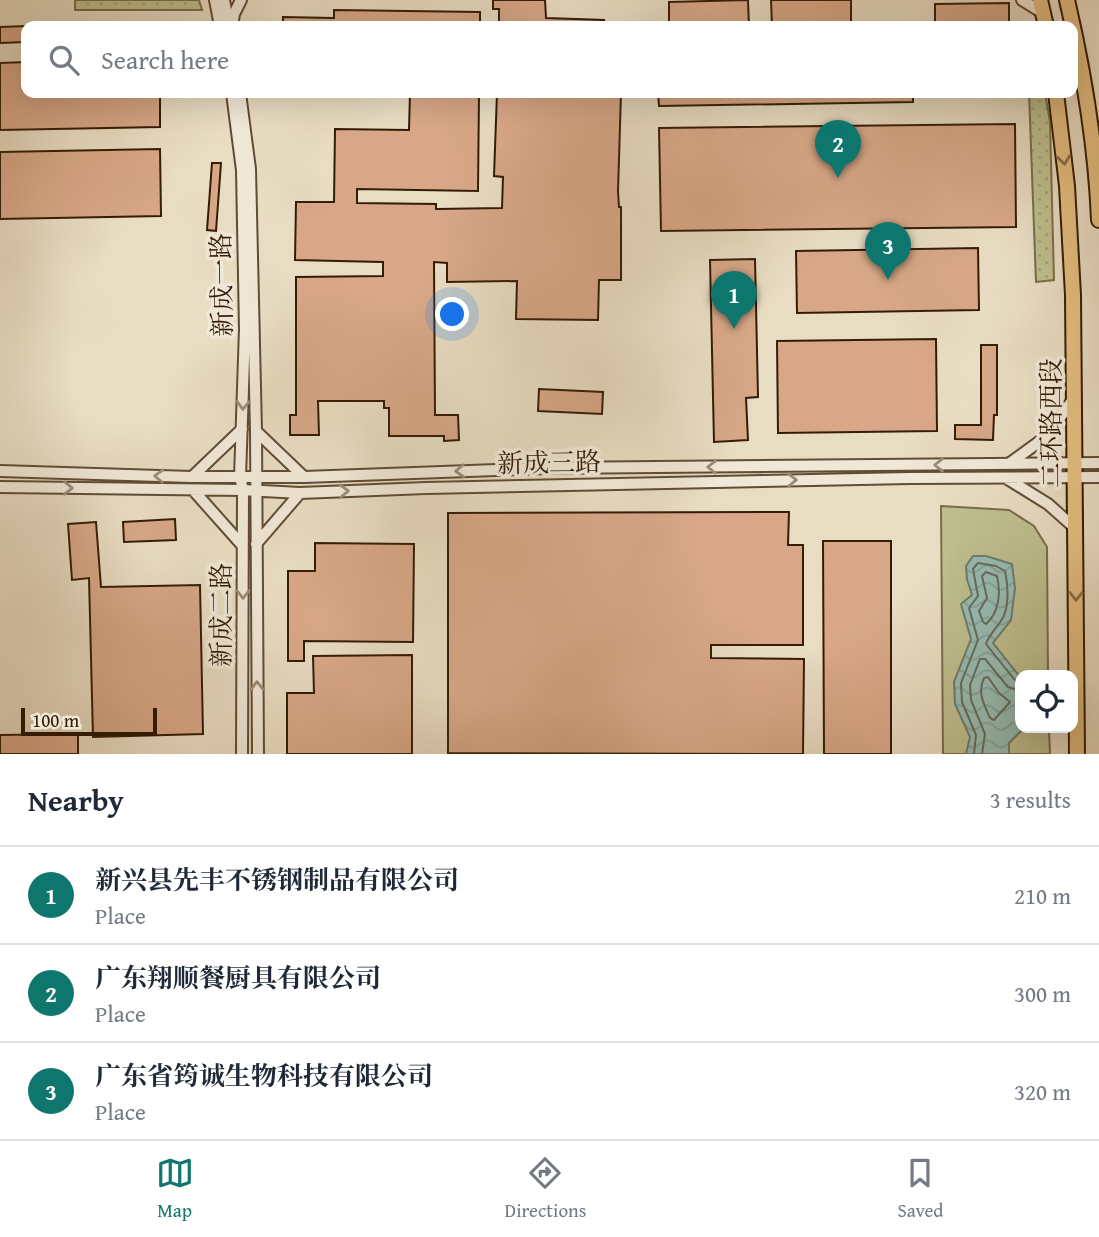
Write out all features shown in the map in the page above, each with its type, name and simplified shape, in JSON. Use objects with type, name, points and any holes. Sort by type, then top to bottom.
[{"type":"main road","points":[[1067,0],[1072,21]]},
{"type":"main road","points":[[1078,50],[1097,178],[1099,220]]},
{"type":"main road","name":"二环路西段","points":[[1057,98],[1068,186],[1075,396],[1077,754]]},
{"type":"street","points":[[215,0],[219,21]]},
{"type":"street","points":[[224,0],[230,21]]},
{"type":"street","points":[[232,21],[242,0]]},
{"type":"street","points":[[1022,0],[1043,13]]},
{"type":"street","name":"新成一路","points":[[233,98],[242,170],[245,329],[240,477]]},
{"type":"street","name":"新成一路","points":[[241,98],[250,169],[255,477]]},
{"type":"street","points":[[1007,464],[1047,436],[1075,396]]},
{"type":"street","points":[[192,477],[242,429]]},
{"type":"street","points":[[256,431],[304,477]]},
{"type":"street","name":"新成三路","points":[[0,487],[300,493],[454,487],[1003,477],[1075,470],[1099,463]]},
{"type":"street","name":"新成三路","points":[[0,471],[192,477],[304,477],[548,468],[1007,464],[1075,470],[1099,477]]},
{"type":"street","name":"新成二路","points":[[240,477],[243,490],[242,754]]},
{"type":"street","name":"新成二路","points":[[255,477],[258,754]]},
{"type":"street","points":[[1003,477],[1048,504],[1075,528]]},
{"type":"street","points":[[194,491],[242,545]]},
{"type":"street","points":[[256,544],[300,493]]},
{"type":"green space","points":[[75,0],[199,0],[202,10],[75,10]]},
{"type":"green space","points":[[1029,98],[1046,98],[1050,122],[1054,280],[1036,282]]},
{"type":"green space","points":[[941,506],[1009,510],[1034,526],[1047,547],[1048,670],[1015,670],[1015,733],[1049,733],[1050,754],[943,754]]},
{"type":"water","points":[[973,556],[986,556],[1012,564],[1015,588],[1011,620],[993,643],[1015,671],[1015,733],[1019,733],[1009,743],[1009,754],[966,754],[970,737],[955,704],[954,682],[971,639],[961,604],[972,595],[966,566]]},
{"type":"building","points":[[493,0],[545,0],[546,18],[604,21],[499,21],[499,9],[493,9]]},
{"type":"building","points":[[748,0],[749,21],[669,21],[669,2]]},
{"type":"building","points":[[771,0],[851,0],[851,21],[772,21]]},
{"type":"building","points":[[1009,3],[1009,21],[935,21],[935,4]]},
{"type":"building","points":[[334,10],[480,12],[480,21],[283,21],[283,17],[334,18]]},
{"type":"building","points":[[21,26],[21,42],[0,43],[0,27]]},
{"type":"building","points":[[21,62],[21,98],[160,98],[160,127],[0,130],[0,63]]},
{"type":"building","points":[[410,98],[479,98],[478,191],[357,189],[357,203],[436,204],[436,209],[502,208],[503,177],[494,176],[497,98],[621,98],[618,191],[621,207],[621,280],[599,280],[598,320],[516,319],[517,281],[447,282],[447,263],[434,262],[435,415],[458,415],[459,440],[444,441],[444,436],[389,436],[389,408],[384,408],[384,401],[318,401],[319,435],[290,435],[290,415],[296,415],[296,277],[383,276],[383,262],[295,260],[296,202],[334,202],[335,129],[409,130]]},
{"type":"building","points":[[658,98],[913,98],[913,102],[659,106]]},
{"type":"building","points":[[1015,124],[1016,227],[661,231],[659,128]]},
{"type":"building","points":[[160,149],[161,216],[0,219],[0,152]]},
{"type":"building","points":[[212,163],[221,163],[216,231],[207,230]]},
{"type":"building","points":[[978,248],[979,310],[797,313],[796,251]]},
{"type":"building","points":[[755,259],[758,397],[746,398],[748,440],[714,442],[710,260]]},
{"type":"building","points":[[936,339],[937,431],[778,433],[777,341]]},
{"type":"building","points":[[981,345],[997,345],[997,415],[994,415],[993,440],[955,439],[955,425],[981,425]]},
{"type":"building","points":[[539,389],[603,392],[602,414],[538,411]]},
{"type":"building","points":[[789,512],[788,545],[803,545],[803,645],[711,645],[711,658],[804,659],[803,754],[448,753],[448,513]]},
{"type":"building","points":[[175,519],[176,540],[124,542],[123,522]]},
{"type":"building","points":[[96,522],[101,587],[200,585],[203,734],[93,737],[89,578],[72,580],[68,524]]},
{"type":"building","points":[[823,541],[891,541],[891,754],[824,754]]},
{"type":"building","points":[[315,543],[414,544],[413,642],[304,641],[304,661],[288,661],[288,571],[315,571]]},
{"type":"building","points":[[412,655],[412,754],[287,754],[287,693],[314,693],[313,656]]},
{"type":"building","points":[[78,734],[78,754],[0,754],[0,735]]},
{"type":"place","name":"广东翔顺餐厨具有限公司","points":[[838,178]]},
{"type":"place","name":"广东省筠诚生物科技有限公司","points":[[888,280]]},
{"type":"place","name":"新兴县先丰不锈钢制品有限公司","points":[[734,329]]}]
